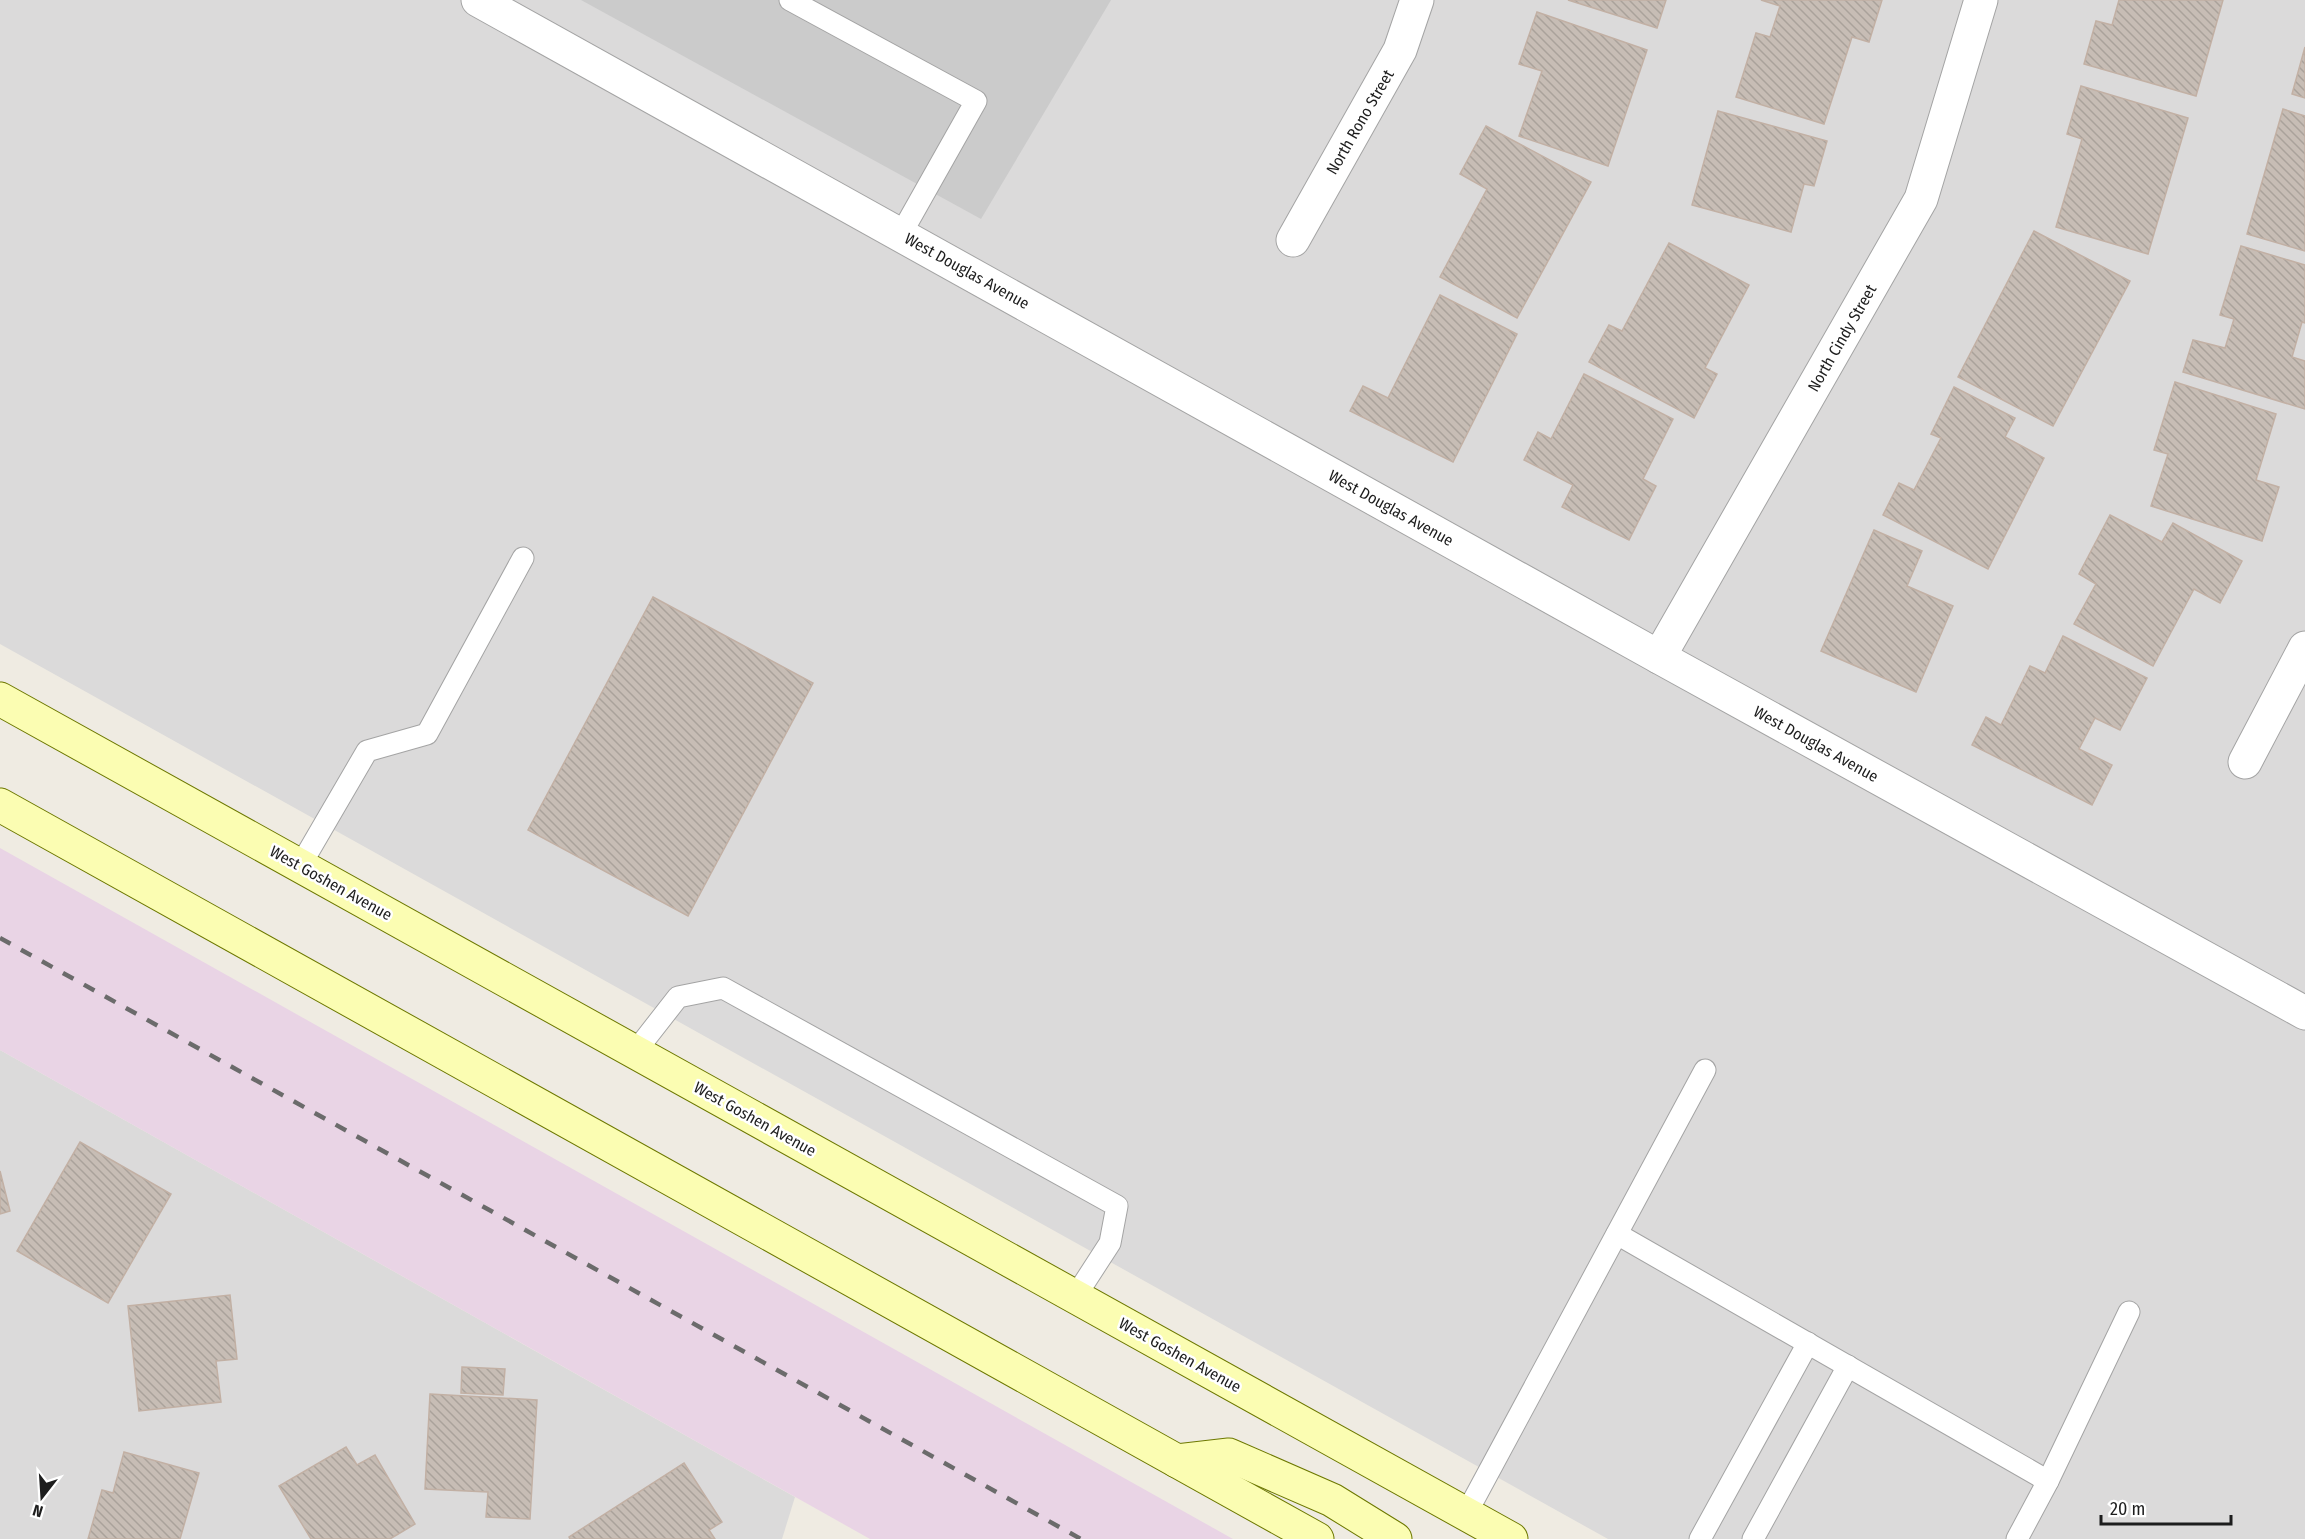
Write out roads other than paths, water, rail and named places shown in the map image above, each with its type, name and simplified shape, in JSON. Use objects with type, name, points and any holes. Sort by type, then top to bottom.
[{"type":"main road","name":"West Goshen Avenue","points":[[0,699],[1511,1539]]},
{"type":"main road","points":[[0,805],[1317,1539]]},
{"type":"main road","points":[[1177,1461],[1229,1455],[1332,1500],[1395,1539]]},
{"type":"street","name":"West Douglas Avenue","points":[[478,0],[1659,657],[2305,1013]]},
{"type":"street","name":"North Rono Street","points":[[1293,240],[1400,50],[1417,0]]},
{"type":"street","name":"North Cindy Street","points":[[1659,657],[1921,199],[1981,0]]},
{"type":"street","points":[[2245,762],[2305,648]]},
{"type":"lane","points":[[790,0],[976,101],[901,234]]},
{"type":"lane","points":[[300,866],[367,752],[427,734],[523,558]]},
{"type":"lane","points":[[635,1052],[678,997],[723,988],[1107,1200],[1117,1206],[1110,1243],[1075,1297]]},
{"type":"lane","points":[[1466,1514],[1705,1070]]},
{"type":"lane","points":[[1617,1234],[2048,1481]]},
{"type":"lane","points":[[2017,1539],[2048,1481],[2129,1312]]},
{"type":"lane","points":[[1700,1539],[1808,1343]]},
{"type":"lane","points":[[1753,1539],[1848,1366]]},
{"type":"railway","points":[[0,938],[1081,1539]]}]
